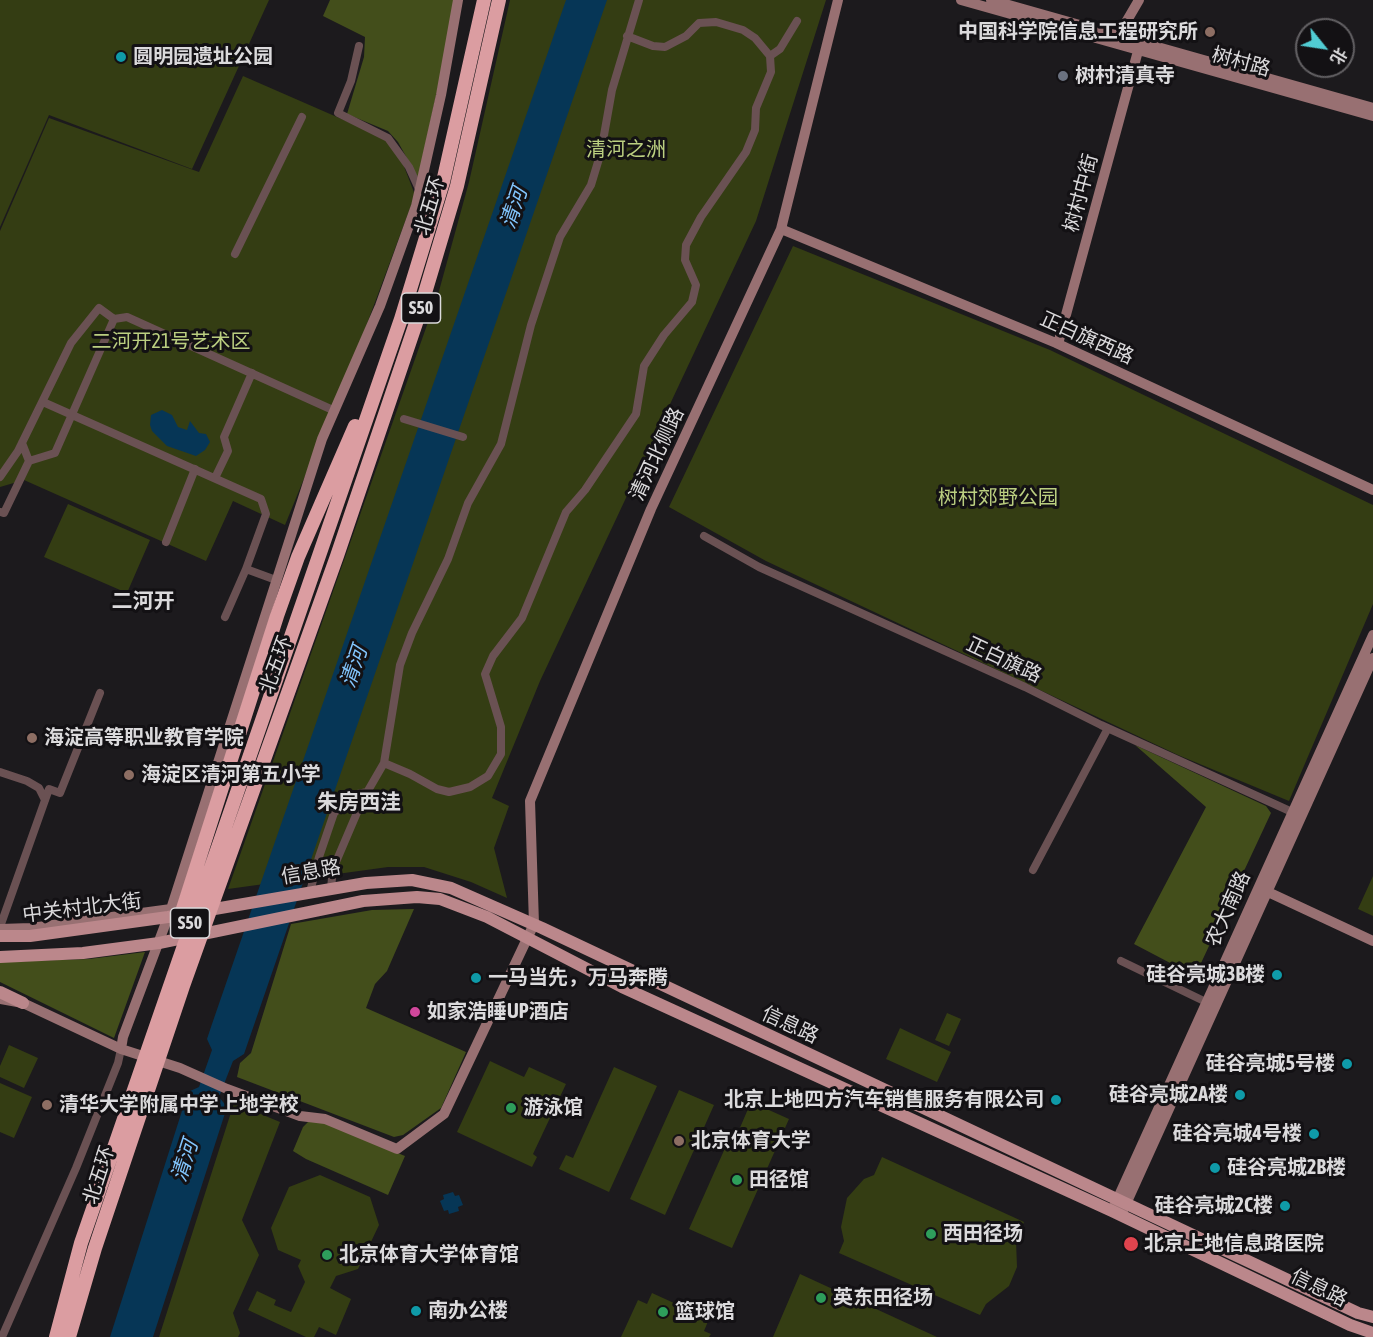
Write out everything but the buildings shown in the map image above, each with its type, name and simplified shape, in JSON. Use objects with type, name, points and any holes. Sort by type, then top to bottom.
[{"type":"highway","name":"北五环","points":[[56,1337],[81,1243],[400,319],[443,182],[484,0]]},
{"type":"highway","name":"北五环","points":[[69,1337],[95,1248],[187,975],[420,312],[457,186],[499,0]]},
{"type":"highway","points":[[173,913],[298,557],[400,319]]},
{"type":"highway","points":[[78,1337],[95,1248]]},
{"type":"main road","name":"信息路","points":[[173,913],[226,908],[313,891],[394,880],[431,883],[470,895],[1358,1312],[1373,1317]]},
{"type":"main road","name":"信息路","points":[[159,943],[380,899],[440,899],[487,917],[622,987],[1116,1213],[1372,1334]]},
{"type":"main road","name":"中关村北大街","points":[[0,936],[30,936],[173,913]]},
{"type":"main road","points":[[0,957],[83,953],[159,943]]},
{"type":"main road","points":[[0,992],[23,1003]]},
{"type":"street","points":[[2,1337],[118,1063],[123,1037],[173,913],[322,439],[380,306],[420,190],[441,95],[458,0]]},
{"type":"street","points":[[331,888],[333,869],[367,792],[384,764],[400,665],[412,633],[448,559],[468,503],[501,444],[531,325],[560,237],[591,184],[627,36],[639,0]]},
{"type":"street","name":"清河北侧路","points":[[534,924],[530,801],[651,509],[781,229],[838,0]]},
{"type":"street","name":"树村路","points":[[961,0],[1373,108]]},
{"type":"street","name":"树村路","points":[[991,0],[1116,40],[1138,51],[1373,117]]},
{"type":"street","points":[[1116,40],[1139,0]]},
{"type":"street","points":[[770,56],[780,49],[797,21]]},
{"type":"street","points":[[384,764],[437,789],[449,792],[470,787],[488,776],[501,754],[501,728],[485,674],[493,656],[522,618],[566,512],[585,490],[636,414],[644,366],[664,335],[692,302],[696,285],[685,260],[686,244],[700,217],[749,145],[755,130],[756,108],[771,72],[770,56],[754,38],[743,30],[716,22],[699,23],[686,36],[665,47],[653,46],[627,36]]},
{"type":"street","points":[[359,46],[351,81],[338,113],[388,138],[409,167],[420,190]]},
{"type":"street","name":"树村中街","points":[[1059,344],[1138,51]]},
{"type":"street","points":[[235,254],[302,117]]},
{"type":"street","name":"正白旗西路","points":[[781,229],[1059,344],[1373,490]]},
{"type":"street","points":[[0,477],[22,443],[71,344],[99,308],[114,319],[127,317],[335,411]]},
{"type":"street","points":[[29,461],[55,453],[114,319]]},
{"type":"street","points":[[215,478],[228,451],[224,437],[252,374]]},
{"type":"street","points":[[43,402],[261,499],[266,514],[225,617]]},
{"type":"street","points":[[404,419],[463,437]]},
{"type":"street","points":[[0,512],[4,513],[29,461],[22,443]]},
{"type":"street","points":[[166,542],[195,469]]},
{"type":"street","name":"正白旗路","points":[[704,536],[759,567],[1025,687],[1107,728],[1292,812]]},
{"type":"street","points":[[246,569],[276,580]]},
{"type":"street","name":"农大南路","points":[[1122,1201],[1206,1002],[1373,635]]},
{"type":"street","name":"农大南路","points":[[1122,1201],[1269,890],[1373,658]]},
{"type":"street","points":[[100,693],[60,793],[49,789],[0,928],[30,928],[173,913]]},
{"type":"street","points":[[1033,870],[1107,728]]},
{"type":"street","points":[[0,772],[27,781],[39,788],[45,800]]},
{"type":"street","points":[[313,891],[319,856],[334,813],[353,795],[367,792]]},
{"type":"street","points":[[1269,890],[1373,934]]},
{"type":"street","points":[[1269,890],[1373,941]]},
{"type":"street","points":[[0,999],[23,1003],[121,1049],[180,1068],[227,1089],[300,1116],[325,1119],[397,1149],[444,1114],[534,924]]},
{"type":"street","points":[[1121,961],[1206,1002]]},
{"type":"street","points":[[1116,1213],[1122,1201]]},
{"type":"green space","name":"圆明园遗址公园","points":[[0,0],[269,0],[192,169],[49,115],[0,227]]},
{"type":"green space","points":[[330,0],[457,0],[418,178],[398,142],[388,131],[347,114],[364,57],[365,37],[323,16]]},
{"type":"green space","name":"清河之洲","points":[[510,0],[826,0],[756,221],[540,681],[492,798],[509,806],[494,848],[507,898],[471,882],[424,867],[388,867],[228,889],[439,291],[469,182]]},
{"type":"green space","name":"二河开21号艺术区","points":[[243,76],[385,138],[400,156],[415,195],[365,329],[285,525],[233,501],[206,561],[24,480],[0,487],[0,231],[49,118],[199,172]]},
{"type":"green space","name":"树村郊野公园","points":[[793,246],[1050,350],[1373,505],[1373,604],[1289,801],[1178,755],[766,561],[669,507]]},
{"type":"green space","points":[[68,504],[150,540],[127,593],[44,557]]},
{"type":"green space","points":[[1135,745],[1266,806],[1271,813],[1195,976],[1134,944],[1206,807]]},
{"type":"green space","points":[[1373,876],[1373,916],[1358,909]]},
{"type":"green space","points":[[414,909],[387,971],[375,984],[366,1008],[466,1052],[441,1108],[403,1135],[394,1137],[237,1077],[240,1063],[251,1053],[291,924],[372,910]]},
{"type":"green space","points":[[145,952],[114,1038],[0,982],[0,962],[89,959]]},
{"type":"green space","points":[[947,1013],[961,1019],[949,1046],[935,1040]]},
{"type":"green space","points":[[900,1028],[951,1052],[937,1082],[886,1059]]},
{"type":"green space","points":[[9,1045],[38,1058],[24,1088],[0,1077],[0,1066]]},
{"type":"green space","name":"游泳馆","points":[[490,1061],[524,1077],[529,1067],[566,1084],[533,1154],[537,1157],[532,1167],[457,1132]]},
{"type":"green space","points":[[614,1067],[657,1086],[609,1192],[559,1169],[566,1155],[573,1158]]},
{"type":"green space","points":[[0,1083],[32,1097],[14,1138],[0,1132]]},
{"type":"green space","points":[[679,1090],[714,1105],[665,1215],[630,1199]]},
{"type":"green space","name":"田径馆","points":[[751,1102],[789,1119],[732,1248],[689,1229],[734,1128],[739,1130]]},
{"type":"green space","points":[[234,1103],[280,1122],[242,1220],[259,1255],[233,1313],[240,1333],[238,1337],[159,1337]]},
{"type":"green space","points":[[308,1122],[322,1122],[405,1156],[388,1195],[293,1151],[303,1127]]},
{"type":"green space","name":"西田径场","points":[[882,1157],[1024,1222],[1016,1241],[1017,1267],[1009,1286],[986,1304],[980,1315],[839,1253],[844,1241],[841,1227],[847,1198],[864,1179],[874,1175]]},
{"type":"green space","name":"北京体育大学体育馆","points":[[320,1175],[370,1197],[379,1225],[358,1269],[336,1276],[330,1288],[351,1299],[336,1335],[319,1327],[314,1337],[306,1337],[248,1310],[257,1291],[276,1300],[274,1305],[291,1312],[305,1282],[298,1266],[301,1260],[278,1250],[271,1228],[289,1187]]},
{"type":"green space","name":"英东田径场","points":[[800,1274],[937,1337],[773,1337]]},
{"type":"green space","name":"篮球馆","points":[[652,1293],[709,1319],[704,1331],[711,1334],[709,1337],[621,1337],[638,1300],[647,1304]]},
{"type":"water","name":"清河","points":[[566,0],[607,0],[244,1054],[233,1061],[219,1097],[227,1107],[153,1337],[110,1337],[188,1092],[199,1087],[212,1050],[207,1039],[212,1024]]},
{"type":"water","points":[[162,410],[172,415],[178,427],[187,430],[190,421],[199,433],[206,434],[210,442],[205,450],[196,456],[167,446],[152,431],[150,425],[151,415]]},
{"type":"water","points":[[453,1192],[455,1196],[459,1195],[463,1205],[458,1207],[459,1211],[449,1214],[448,1210],[444,1211],[440,1201],[444,1199],[443,1195]]},
{"type":"place","name":"中国科学院信息工程研究所","points":[[1210,32]]},
{"type":"place","name":"圆明园遗址公园","points":[[121,57]]},
{"type":"place","name":"树村清真寺","points":[[1063,76]]},
{"type":"place","name":"海淀高等职业教育学院","points":[[32,738]]},
{"type":"place","name":"海淀区清河第五小学","points":[[129,775]]},
{"type":"place","name":"硅谷亮城3B楼","points":[[1277,975]]},
{"type":"place","name":"一马当先，万马奔腾","points":[[476,978]]},
{"type":"place","name":"如家浩睡UP酒店","points":[[415,1012]]},
{"type":"place","name":"硅谷亮城5号楼","points":[[1347,1064]]},
{"type":"place","name":"硅谷亮城2A楼","points":[[1240,1095]]},
{"type":"place","name":"北京上地四方汽车销售服务有限公司","points":[[1056,1100]]},
{"type":"place","name":"清华大学附属中学上地学校","points":[[47,1105]]},
{"type":"place","name":"游泳馆","points":[[511,1108]]},
{"type":"place","name":"硅谷亮城4号楼","points":[[1314,1134]]},
{"type":"place","name":"北京体育大学","points":[[679,1141]]},
{"type":"place","name":"硅谷亮城2B楼","points":[[1215,1168]]},
{"type":"place","name":"田径馆","points":[[737,1180]]},
{"type":"place","name":"硅谷亮城2C楼","points":[[1285,1206]]},
{"type":"place","name":"西田径场","points":[[931,1234]]},
{"type":"place","name":"北京上地信息路医院","points":[[1131,1244]]},
{"type":"place","name":"北京体育大学体育馆","points":[[327,1255]]},
{"type":"place","name":"英东田径场","points":[[821,1298]]},
{"type":"place","name":"南办公楼","points":[[416,1311]]},
{"type":"place","name":"篮球馆","points":[[663,1312]]},
{"type":"district","name":"二河开","points":[[143,601]]},
{"type":"district","name":"朱房西洼","points":[[359,802]]}]
